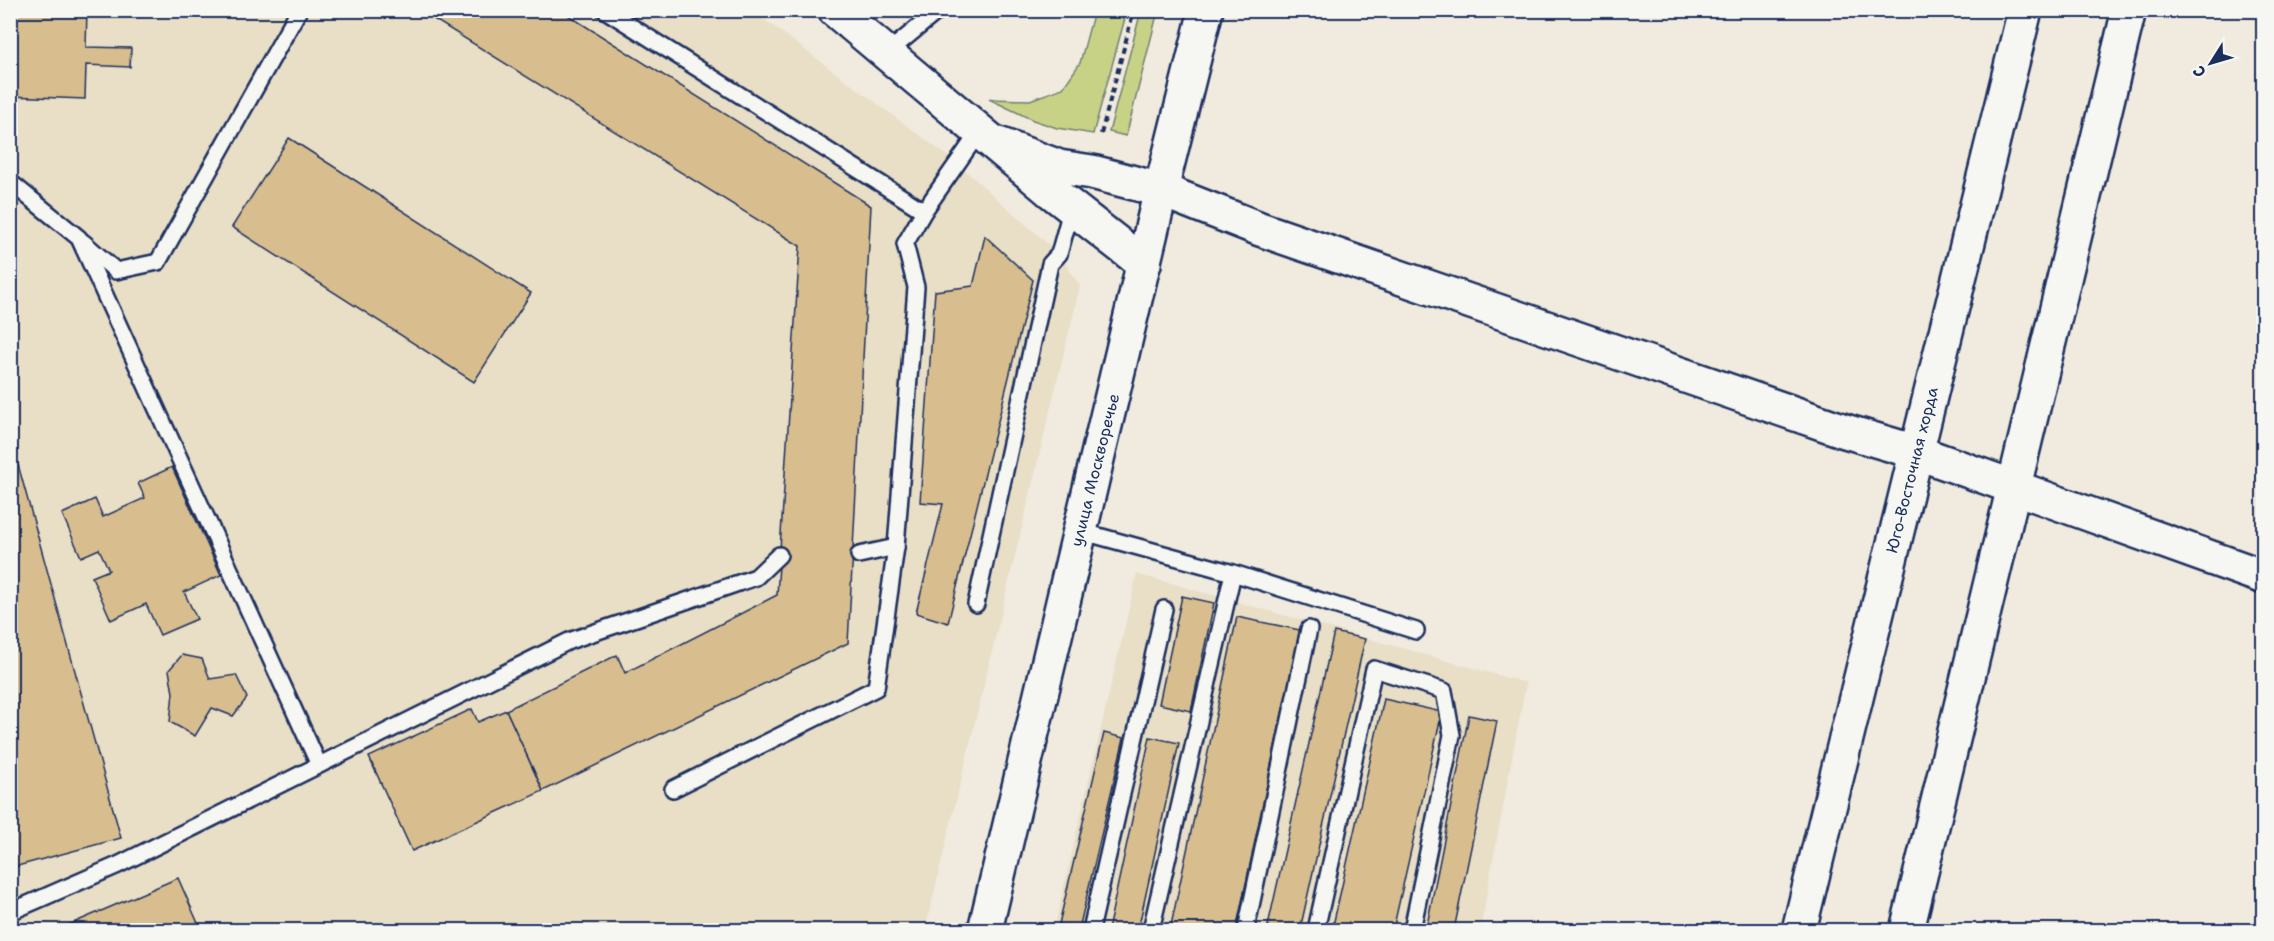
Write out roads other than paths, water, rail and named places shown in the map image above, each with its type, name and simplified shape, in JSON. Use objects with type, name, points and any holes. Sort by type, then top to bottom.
[{"type":"main road","points":[[835,10],[986,137],[1144,264]]},
{"type":"main road","name":"улица Москворечье","points":[[985,930],[1206,10]]},
{"type":"main road","name":"Юго-Восточная хорда","points":[[1799,930],[2025,10]]},
{"type":"main road","points":[[1907,930],[2129,10]]},
{"type":"main road","points":[[986,137],[1059,167],[1092,172],[1161,190],[1294,241],[1845,431],[1916,452],[2264,577]]},
{"type":"lane","points":[[10,182],[116,270],[158,262],[299,10]]},
{"type":"lane","points":[[606,10],[924,211]]},
{"type":"lane","points":[[887,53],[939,10]]},
{"type":"lane","points":[[673,789],[876,688],[896,548],[916,287],[905,244],[924,211],[986,137]]},
{"type":"lane","points":[[976,604],[1050,264],[1059,254],[1072,207]]},
{"type":"lane","points":[[79,238],[319,765]]},
{"type":"lane","points":[[1080,531],[1233,573],[1416,631]]},
{"type":"lane","points":[[859,555],[896,548]]},
{"type":"lane","points":[[10,912],[118,865],[569,641],[756,577],[780,555]]},
{"type":"lane","points":[[1151,930],[1233,573]]},
{"type":"lane","points":[[1091,930],[1164,609]]},
{"type":"lane","points":[[1246,930],[1309,630]]},
{"type":"lane","points":[[1316,930],[1374,669],[1444,691],[1452,735],[1412,930]]}]
